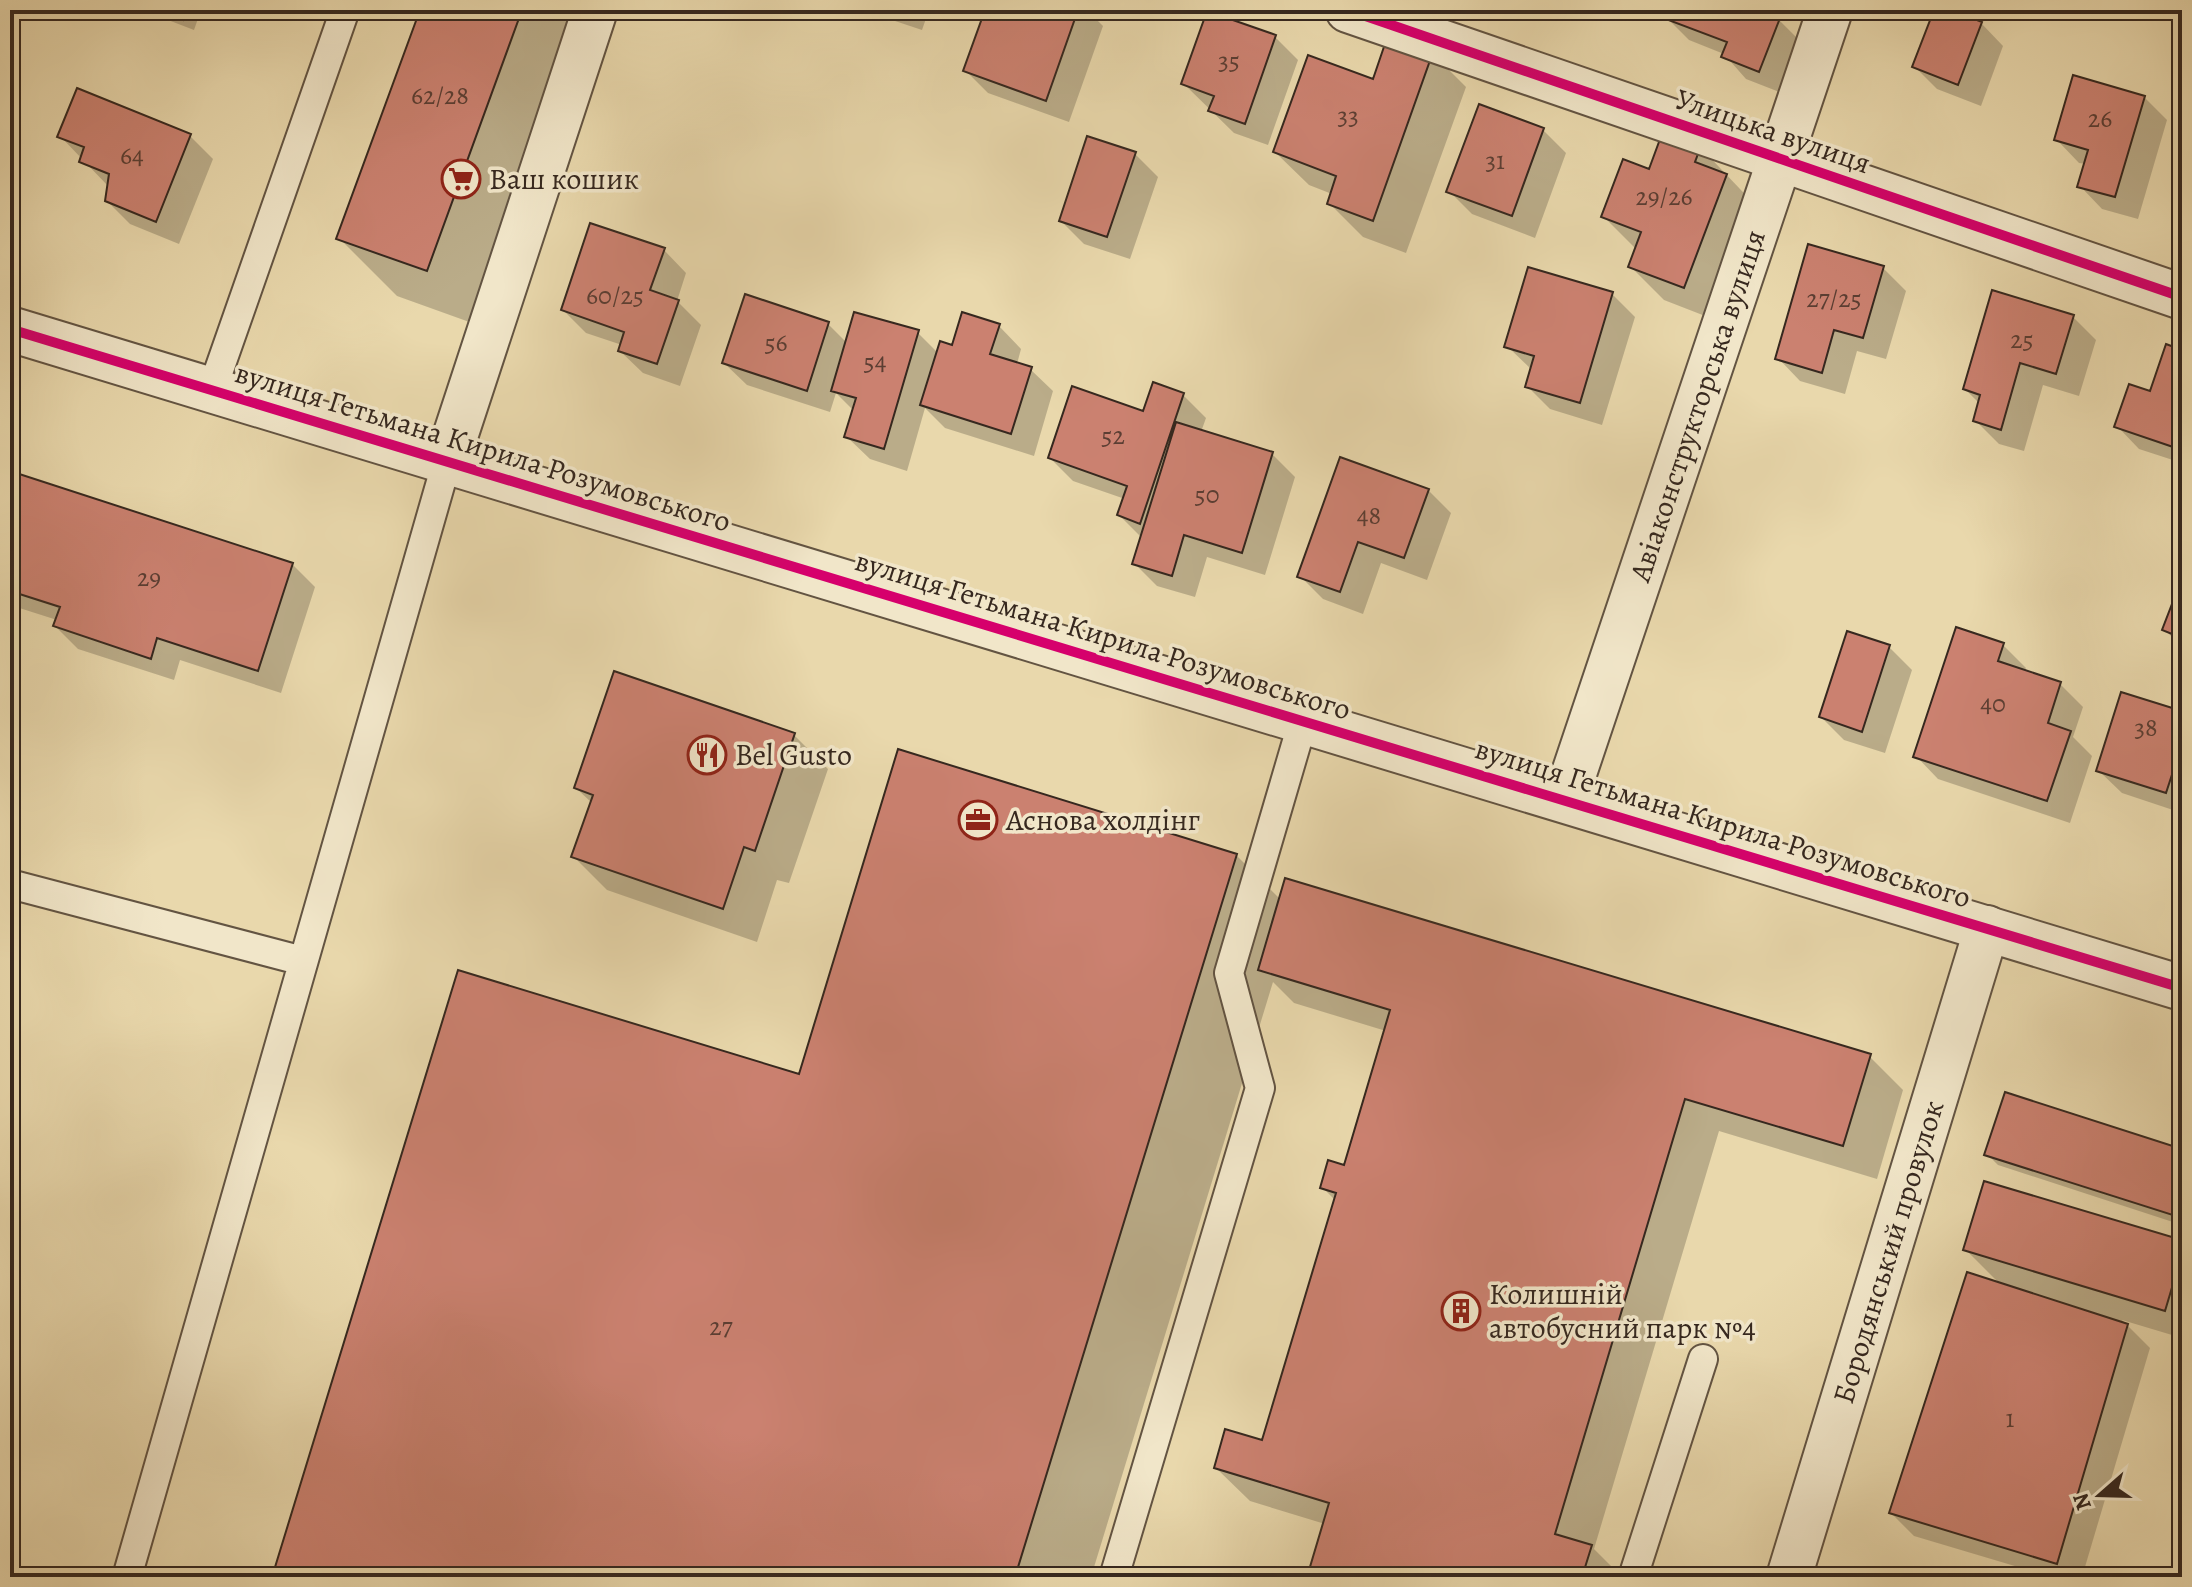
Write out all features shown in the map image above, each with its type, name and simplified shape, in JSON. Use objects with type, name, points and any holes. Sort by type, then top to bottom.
[{"type":"street","points":[[447,461],[595,10]]},
{"type":"street","name":"Улицька вулиця","points":[[1348,10],[2182,297]]},
{"type":"street","name":"Авіаконструкторська вулиця","points":[[1565,800],[1830,10]]},
{"type":"street","name":"вулиця Гетьмана Кирила Розумовського","points":[[10,329],[2182,988]]},
{"type":"street","name":"Бородянський провулок","points":[[1789,1577],[1987,928]]},
{"type":"lane","points":[[212,390],[345,10]]},
{"type":"lane","points":[[127,1577],[447,461]]},
{"type":"lane","points":[[1114,1577],[1260,1088],[1229,973],[1303,721]]},
{"type":"lane","points":[[10,884],[303,961]]},
{"type":"lane","points":[[1633,1577],[1703,1359]]},
{"type":"building","points":[[155,10],[187,10],[183,20]]},
{"type":"building","points":[[420,10],[522,10],[427,271],[336,239]]},
{"type":"building","points":[[985,10],[1078,10],[1046,101],[963,71]]},
{"type":"building","points":[[1666,10],[1758,10],[1780,18],[1759,72],[1721,57],[1727,42],[1663,18]]},
{"type":"building","points":[[1934,10],[1952,10],[1982,22],[1958,85],[1912,67]]},
{"type":"building","points":[[1207,11],[1276,35],[1245,124],[1208,111],[1214,96],[1181,84]]},
{"type":"building","points":[[1388,35],[1433,52],[1373,221],[1327,204],[1336,176],[1273,152],[1308,55],[1373,79]]},
{"type":"building","points":[[2073,75],[2145,96],[2115,197],[2077,187],[2088,150],[2054,140]]},
{"type":"building","points":[[77,88],[191,134],[156,222],[105,201],[109,174],[79,162],[84,147],[57,137]]},
{"type":"building","points":[[1479,104],[1544,128],[1512,216],[1446,192]]},
{"type":"building","points":[[1663,131],[1701,146],[1695,162],[1727,174],[1684,288],[1628,267],[1641,232],[1601,217],[1623,159],[1649,169]]},
{"type":"building","points":[[1087,136],[1136,152],[1107,237],[1059,221]]},
{"type":"building","points":[[590,223],[665,248],[650,290],[679,300],[657,364],[618,351],[624,332],[561,310]]},
{"type":"building","points":[[1808,244],[1884,266],[1863,338],[1834,330],[1822,373],[1775,359]]},
{"type":"building","points":[[1528,267],[1613,292],[1580,403],[1525,387],[1534,356],[1504,347]]},
{"type":"building","points":[[1992,290],[2074,315],[2056,374],[2020,363],[2001,430],[1973,421],[1980,395],[1963,389]]},
{"type":"building","points":[[745,294],[829,322],[807,391],[722,363]]},
{"type":"building","points":[[854,312],[919,330],[884,449],[844,437],[856,398],[831,391]]},
{"type":"building","points":[[962,312],[1000,324],[990,354],[1032,367],[1011,434],[920,405],[940,341],[952,345]]},
{"type":"building","points":[[2166,344],[2182,350],[2182,450],[2114,427],[2129,384],[2150,391]]},
{"type":"building","points":[[1153,382],[1184,393],[1140,524],[1117,515],[1127,486],[1048,458],[1072,386],[1143,411]]},
{"type":"building","points":[[1176,422],[1273,452],[1242,553],[1184,535],[1172,576],[1132,564]]},
{"type":"building","points":[[1340,457],[1429,489],[1404,558],[1358,542],[1340,592],[1297,577]]},
{"type":"building","points":[[10,471],[293,563],[258,671],[157,638],[151,659],[53,626],[60,607],[10,591]]},
{"type":"building","points":[[2182,578],[2182,638],[2162,630]]},
{"type":"building","points":[[1956,627],[2004,643],[1998,661],[2061,682],[2048,723],[2071,731],[2047,801],[1913,757]]},
{"type":"building","points":[[1847,631],[1890,645],[1862,732],[1819,717]]},
{"type":"building","points":[[614,671],[795,733],[755,851],[744,847],[723,909],[571,857],[593,795],[574,788]]},
{"type":"building","points":[[2121,692],[2182,711],[2182,744],[2166,793],[2096,771]]},
{"type":"building","points":[[898,749],[1237,854],[1015,1577],[272,1577],[458,970],[799,1074]]},
{"type":"building","name":"Колишній автобусний парк №4","points":[[1285,878],[1871,1054],[1843,1146],[1685,1099],[1555,1534],[1592,1545],[1582,1577],[1307,1577],[1329,1503],[1214,1468],[1225,1429],[1262,1440],[1336,1193],[1320,1188],[1328,1160],[1344,1165],[1390,1010],[1258,970]]},
{"type":"building","points":[[2005,1092],[2182,1149],[2182,1218],[1984,1155]]},
{"type":"building","points":[[1984,1181],[2182,1240],[2182,1254],[2165,1311],[1963,1250]]},
{"type":"building","points":[[1967,1272],[2128,1324],[2057,1564],[1889,1513]]},
{"type":"cycle path","points":[[1348,10],[2182,297]]},
{"type":"cycle path","points":[[10,329],[2182,988]]},
{"type":"place","name":"Ваш кошик","points":[[461,179]]},
{"type":"place","name":"Bel Gusto","points":[[707,755]]},
{"type":"place","name":"Аснова холдінг","points":[[978,820]]},
{"type":"place","name":"Колишній автобусний парк №4","points":[[1461,1311]]}]
